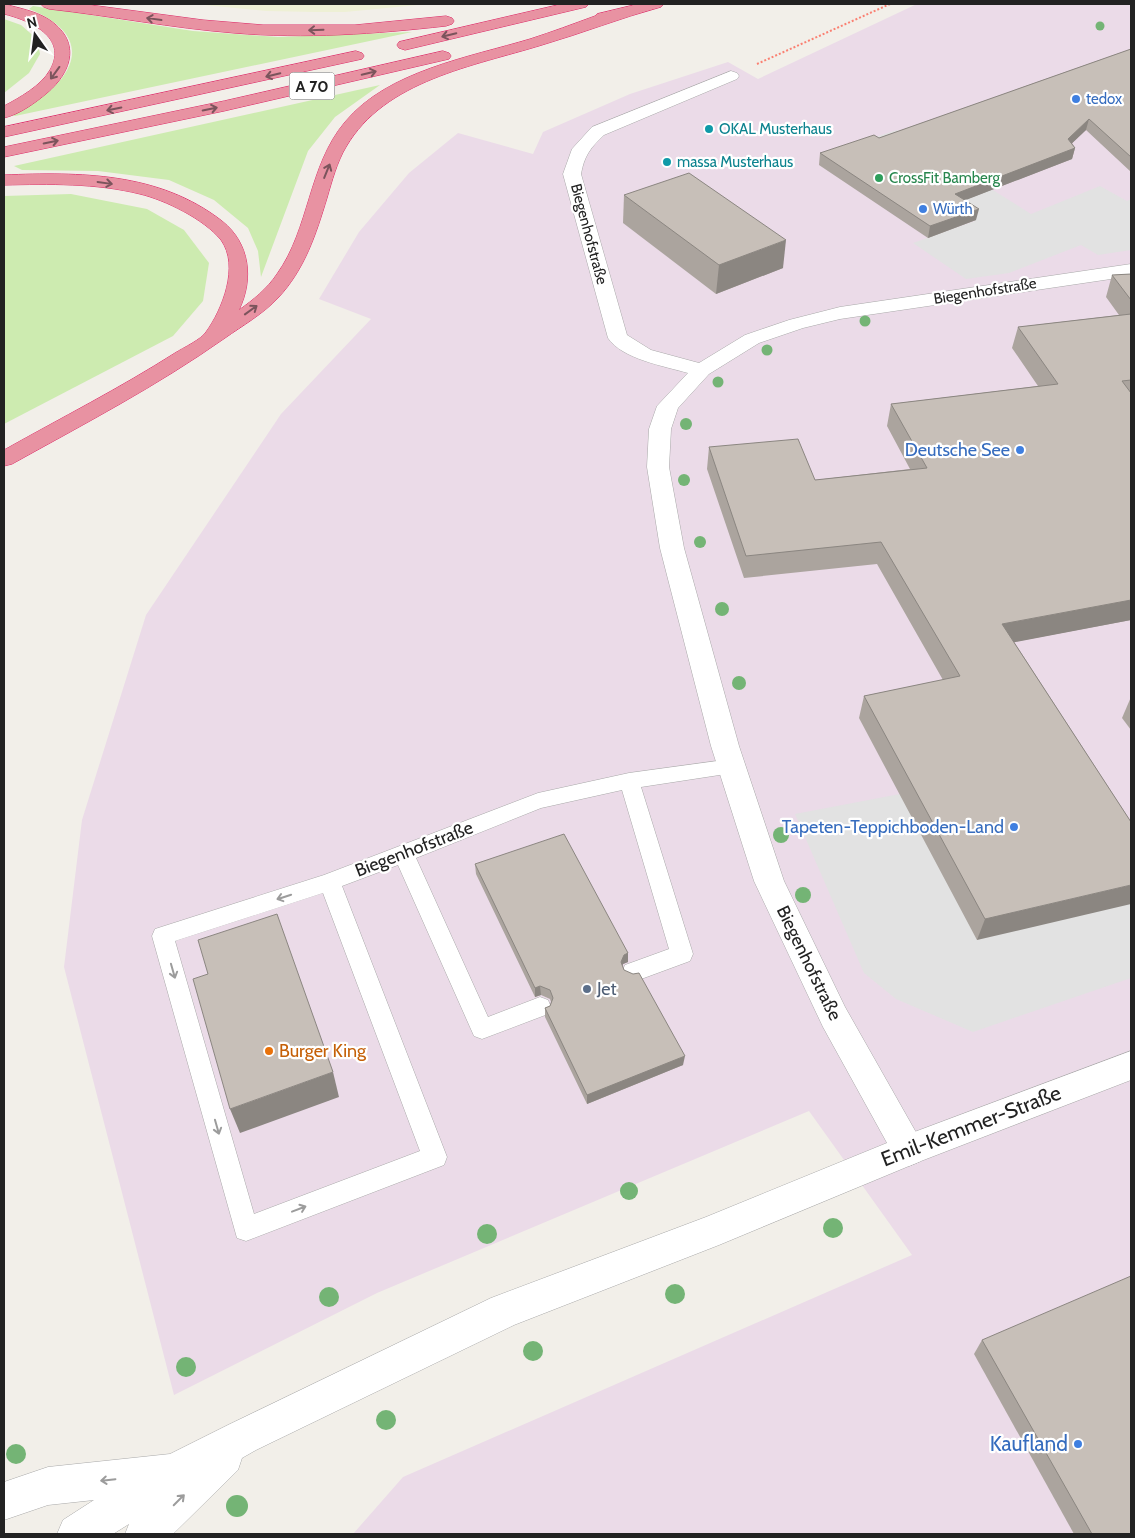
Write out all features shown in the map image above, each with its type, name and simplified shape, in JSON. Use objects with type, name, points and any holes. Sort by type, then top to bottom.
[{"type":"highway","points":[[49,4],[204,26],[312,31],[439,22],[573,4]]},
{"type":"highway","points":[[393,48],[581,4]]},
{"type":"highway","name":"A 70","points":[[4,152],[224,106],[656,4]]},
{"type":"highway","points":[[4,9],[24,13],[45,24],[53,32],[62,49],[60,66],[56,74],[38,91],[4,113]]},
{"type":"highway","points":[[4,459],[152,376],[211,338],[272,294],[294,264],[310,229],[324,177],[337,147],[352,126],[385,98],[419,80],[470,61],[538,41],[619,13]]},
{"type":"highway","name":"A 70","points":[[4,132],[211,89],[375,52]]},
{"type":"highway","points":[[4,180],[54,179],[104,182],[142,189],[185,203],[207,217],[230,239],[237,258],[238,282],[232,303],[211,338]]},
{"type":"street","name":"Biegenhofstraße","points":[[702,370],[644,354],[618,338],[572,174],[575,159],[582,145],[598,130],[731,76]]},
{"type":"street","name":"Biegenhofstraße","points":[[909,1150],[834,1017],[769,881],[732,767],[672,548],[658,467],[660,429],[668,406],[702,370],[752,339],[796,324],[840,314],[925,300],[1131,270]]},
{"type":"street","name":"Emil-Kemmer-Straße","points":[[77,1534],[174,1473],[243,1437],[504,1311],[707,1233],[812,1188],[1131,1064]]},
{"type":"street","points":[[145,1534],[243,1437]]},
{"type":"street","points":[[4,1501],[48,1486],[174,1473]]},
{"type":"lane","name":"Biegenhofstraße","points":[[330,882],[435,1157],[246,1229],[163,936],[330,882],[538,801],[629,781],[732,767]]},
{"type":"lane","points":[[629,781],[682,954],[633,972]]},
{"type":"lane","points":[[403,853],[482,1029],[540,1006]]},
{"type":"path","points":[[731,76],[890,4]]},
{"type":"shaded area","points":[[917,4],[1131,4],[1131,1534],[353,1534],[403,1477],[912,1255],[809,1111],[377,1293],[174,1395],[64,967],[82,820],[146,615],[281,414],[371,319],[319,299],[359,232],[409,173],[458,133],[533,154],[543,132],[630,94],[728,62],[758,79]]},
{"type":"shaded area","points":[[897,130],[1031,214],[1100,186],[1127,201],[1131,199],[1131,250],[1098,255],[1081,245],[1009,273],[966,279],[913,243],[975,221],[863,141]]},
{"type":"shaded area","points":[[900,794],[1131,904],[1131,978],[973,1032],[896,999],[864,973],[795,814]]},
{"type":"green space","points":[[194,4],[428,4],[345,12],[315,12],[266,11]]},
{"type":"green space","points":[[33,6],[193,31],[278,37],[412,32],[15,116],[12,115],[49,92],[62,78],[70,64],[72,49],[67,35],[53,21],[29,9]]},
{"type":"green space","points":[[4,19],[21,25],[37,39],[40,54],[29,73],[4,93]]},
{"type":"green space","points":[[380,85],[335,117],[308,151],[261,277],[258,251],[248,228],[214,200],[169,180],[98,171],[22,170],[14,166]]},
{"type":"green space","points":[[71,194],[147,209],[184,230],[209,263],[203,301],[173,336],[4,424],[4,196]]},
{"type":"building","points":[[1131,49],[1131,157],[1089,119],[1068,139],[1075,148],[955,194],[979,209],[930,226],[820,153],[874,135],[879,138]]},
{"type":"building","points":[[689,173],[786,240],[719,265],[624,195]]},
{"type":"building","points":[[1131,274],[1131,300],[1112,275]]},
{"type":"building","points":[[1131,314],[1131,380],[1122,381],[1131,393],[1131,600],[1002,624],[1131,822],[1131,885],[985,919],[864,696],[960,676],[881,542],[746,556],[709,447],[798,439],[815,480],[927,468],[891,404],[1058,384],[1018,327]]},
{"type":"building","name":"Jet","points":[[564,834],[628,953],[624,955],[621,962],[624,970],[633,974],[639,973],[685,1056],[587,1095],[545,1008],[550,1006],[553,998],[550,990],[540,986],[535,988],[475,864]]},
{"type":"building","name":"Burger King","points":[[277,914],[333,1072],[230,1109],[193,979],[208,974],[198,940]]},
{"type":"building","name":"Kaufland","points":[[1131,1276],[1131,1534],[1092,1534],[982,1340]]},
{"type":"place","name":"tedox","points":[[1076,99]]},
{"type":"place","name":"OKAL Musterhaus","points":[[709,129]]},
{"type":"place","name":"massa Musterhaus","points":[[667,162]]},
{"type":"place","name":"CrossFit Bamberg","points":[[879,178]]},
{"type":"place","name":"Würth","points":[[923,209]]},
{"type":"place","name":"Deutsche See","points":[[1020,450]]},
{"type":"place","name":"Tapeten-Teppichboden-Land","points":[[1014,827]]},
{"type":"place","name":"Jet","points":[[587,989]]},
{"type":"place","name":"Burger King","points":[[269,1051]]},
{"type":"place","name":"Kaufland","points":[[1078,1444]]}]
